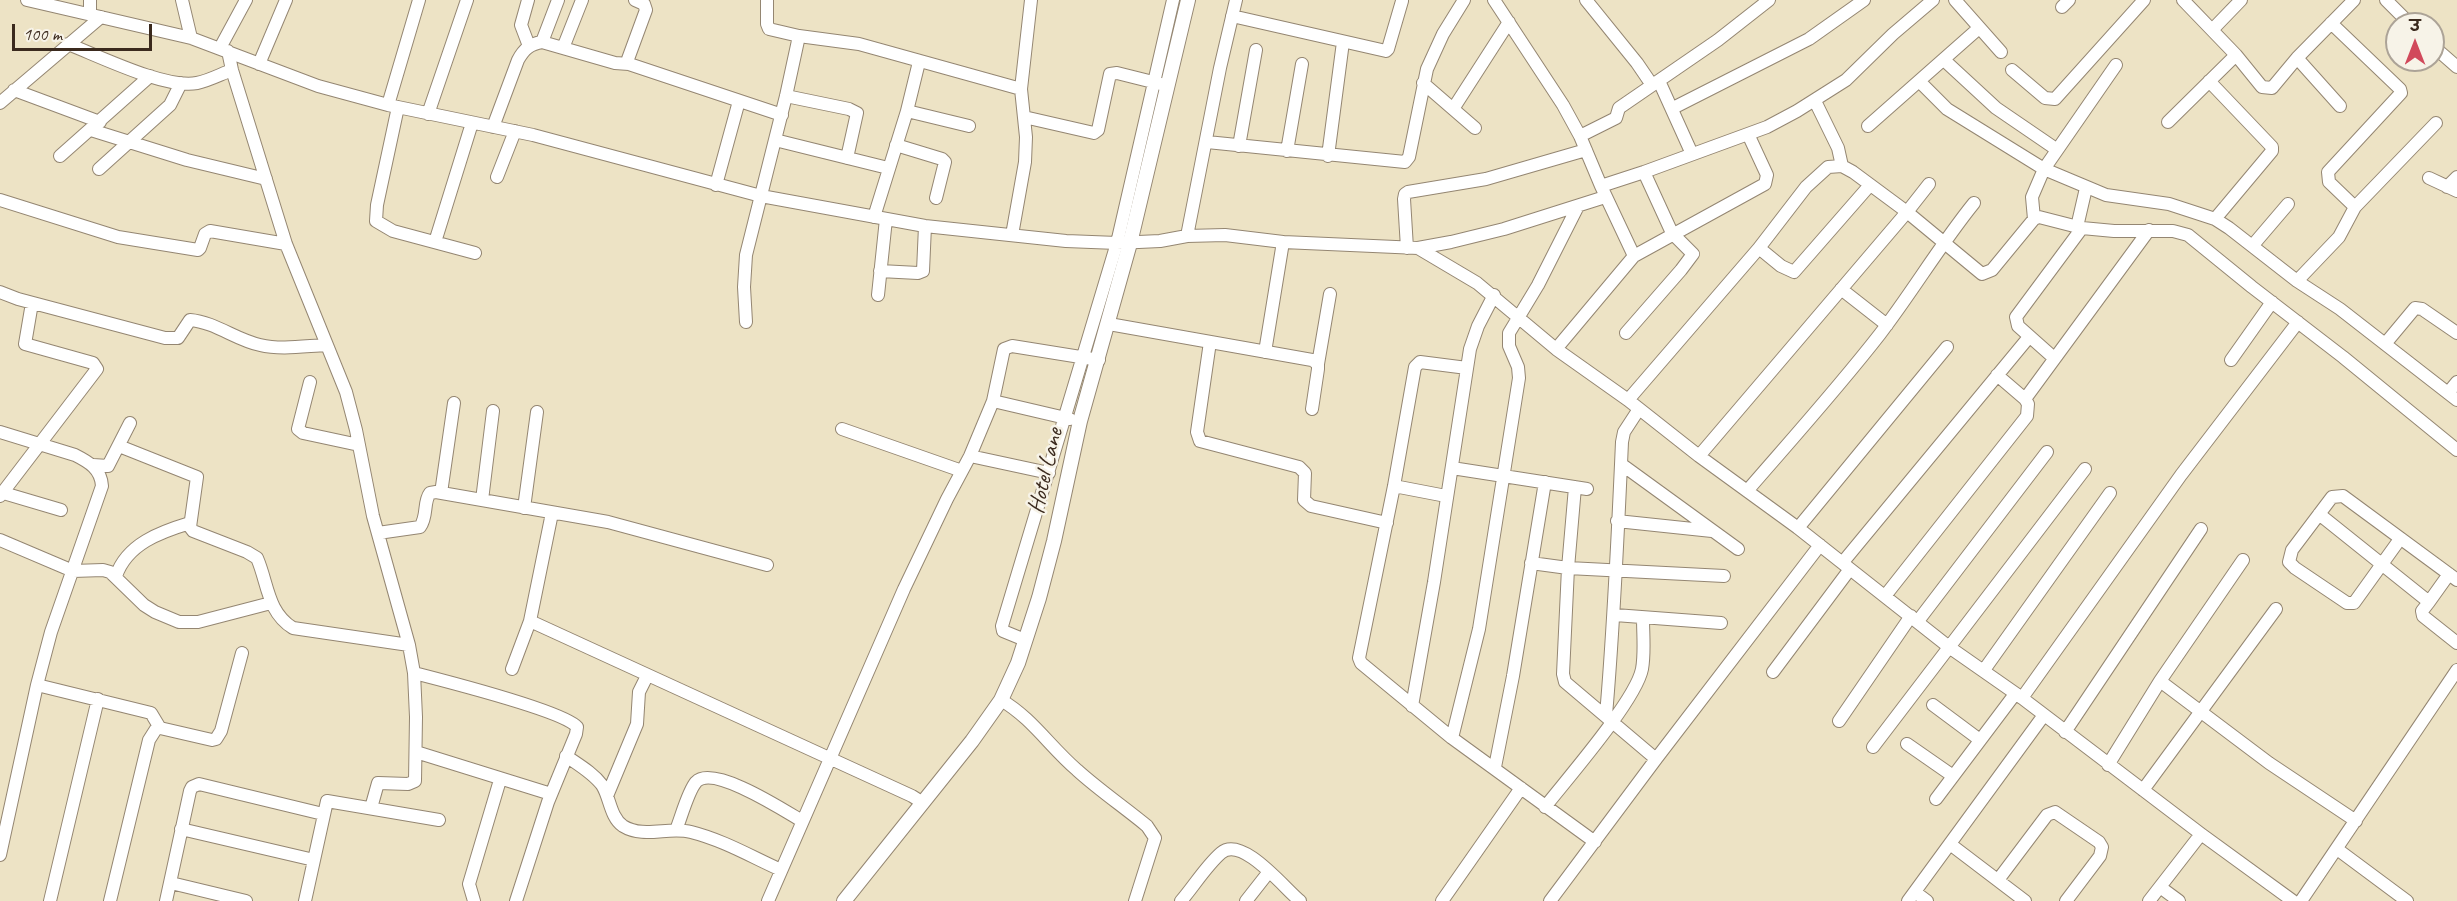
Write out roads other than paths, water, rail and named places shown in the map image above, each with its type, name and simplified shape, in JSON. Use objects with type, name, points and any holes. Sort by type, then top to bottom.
[{"type":"street","points":[[27,0],[191,39],[224,49],[318,86],[393,106],[515,131],[761,196],[873,217],[926,226],[1066,241],[1124,243],[1187,236],[1225,235],[1283,242],[1412,248],[1494,231],[1578,206],[1603,191],[1644,172],[1767,127],[1815,101],[1846,80],[1893,34],[1933,0]]},
{"type":"street","points":[[90,0],[95,16]]},
{"type":"street","points":[[182,0],[191,39]]},
{"type":"street","points":[[246,0],[224,49],[286,244],[346,392],[378,533],[409,645],[414,673],[416,776],[412,784],[378,783],[371,808]]},
{"type":"street","points":[[259,64],[286,0]]},
{"type":"street","points":[[419,0],[393,106],[376,221],[393,231],[475,253]]},
{"type":"street","points":[[428,114],[467,0]]},
{"type":"street","points":[[528,0],[521,25],[529,46]]},
{"type":"street","points":[[542,42],[558,0]]},
{"type":"street","points":[[563,48],[582,0]]},
{"type":"street","points":[[629,64],[628,59],[646,10],[644,4],[634,0]]},
{"type":"street","points":[[767,0],[768,27],[799,36],[859,44],[1021,89]]},
{"type":"street","points":[[1012,235],[1025,162],[1021,89],[1031,0]]},
{"type":"street","points":[[1024,117],[1094,133],[1098,130],[1110,74],[1117,73],[1161,84],[1173,0]]},
{"type":"street","name":"Hotel Lane","points":[[844,901],[917,799],[972,741],[1012,680],[1017,637],[1051,553],[1073,420],[1090,358],[1108,324],[1124,243],[1161,84],[1188,0]]},
{"type":"street","points":[[1187,236],[1220,68],[1236,0]]},
{"type":"street","points":[[1207,142],[1402,163],[1407,161],[1423,83],[1432,57],[1464,0]]},
{"type":"street","points":[[1494,0],[1549,82],[1580,136],[1634,256]]},
{"type":"street","points":[[1586,0],[1656,83],[1673,108],[1692,153]]},
{"type":"street","points":[[1580,136],[1616,118],[1619,108],[1718,40],[1769,0]]},
{"type":"street","points":[[1673,108],[1809,39],[1864,0]]},
{"type":"street","points":[[1955,0],[2001,52]]},
{"type":"street","points":[[2012,70],[2045,98],[2055,99],[2144,0]]},
{"type":"street","points":[[2183,0],[2213,29],[2262,87],[2267,89],[2272,88],[2297,58],[2354,0]]},
{"type":"street","points":[[2213,29],[2240,0]]},
{"type":"street","points":[[2386,0],[2398,12]]},
{"type":"street","points":[[1232,16],[1386,51],[1402,1]]},
{"type":"street","points":[[0,103],[68,44],[95,16]]},
{"type":"street","points":[[1453,108],[1509,22]]},
{"type":"street","points":[[2331,23],[2400,89],[2401,93],[2328,172],[2329,182],[2355,207]]},
{"type":"street","points":[[1868,126],[1979,28]]},
{"type":"street","points":[[746,322],[744,288],[746,255],[782,115],[799,36]]},
{"type":"street","points":[[493,127],[518,60],[529,46],[542,42],[615,63],[629,64],[782,115]]},
{"type":"street","points":[[1329,156],[1343,42]]},
{"type":"street","points":[[68,44],[150,76],[181,83],[197,83],[232,70]]},
{"type":"street","points":[[1239,146],[1256,50]]},
{"type":"street","points":[[2168,122],[2236,55]]},
{"type":"street","points":[[2445,57],[2457,68]]},
{"type":"street","points":[[2297,58],[2340,106]]},
{"type":"street","points":[[1944,60],[1996,108],[2056,149]]},
{"type":"street","points":[[873,217],[907,111],[918,62]]},
{"type":"street","points":[[1287,151],[1302,64]]},
{"type":"street","points":[[2034,219],[2031,197],[2044,169],[2116,65]]},
{"type":"street","points":[[60,156],[150,76]]},
{"type":"street","points":[[1919,81],[1947,109],[2044,169],[2086,188],[2124,199],[2169,204],[2215,219],[2340,309],[2453,396],[2457,382]]},
{"type":"street","points":[[2209,81],[2272,147],[2215,219]]},
{"type":"street","points":[[99,169],[171,105],[181,83]]},
{"type":"street","points":[[1423,83],[1475,128]]},
{"type":"street","points":[[14,90],[128,143],[266,179]]},
{"type":"street","points":[[786,96],[849,109],[857,113],[847,158]]},
{"type":"street","points":[[716,185],[740,101]]},
{"type":"street","points":[[1815,101],[1838,148],[1842,166]]},
{"type":"street","points":[[907,111],[969,126]]},
{"type":"street","points":[[435,242],[472,123]]},
{"type":"street","points":[[2297,280],[2339,237],[2355,207],[2436,123]]},
{"type":"street","points":[[497,177],[515,131]]},
{"type":"street","points":[[1556,350],[1634,256],[1672,233],[1765,184],[1767,175],[1748,134]]},
{"type":"street","points":[[775,140],[888,168]]},
{"type":"street","points":[[896,145],[942,159],[945,162],[936,198]]},
{"type":"street","points":[[1412,248],[1404,199],[1408,192],[1486,179],[1586,150]]},
{"type":"street","points":[[1628,400],[1759,248],[1806,187],[1828,167],[1842,166],[1907,212],[1983,274],[1992,270],[2034,219],[2045,218],[2079,227],[2114,231],[2173,231],[2188,235],[2457,450]]},
{"type":"street","points":[[1626,333],[1691,257],[1691,251],[1672,233],[1644,172]]},
{"type":"street","points":[[2429,178],[2452,189],[2457,177]]},
{"type":"street","points":[[1699,456],[1929,184]]},
{"type":"street","points":[[1759,248],[1781,266],[1794,272],[1870,185]]},
{"type":"street","points":[[2054,358],[2018,326],[2016,317],[2079,227],[2086,188]]},
{"type":"street","points":[[0,200],[90,229],[156,245],[198,250],[205,234],[210,231],[286,244]]},
{"type":"street","points":[[1747,491],[1854,368],[1887,325],[1944,241],[1974,203]]},
{"type":"street","points":[[2253,245],[2288,204]]},
{"type":"street","points":[[1452,738],[1479,629],[1520,378],[1508,339],[1509,333],[1538,285],[1578,206]]},
{"type":"street","points":[[878,295],[886,219]]},
{"type":"street","points":[[880,271],[918,273],[923,271],[926,226]]},
{"type":"street","points":[[2025,399],[2149,230]]},
{"type":"street","points":[[1265,352],[1283,242]]},
{"type":"street","points":[[768,901],[904,589],[970,456],[993,401],[1003,351],[1006,347],[1090,358],[1124,243]]},
{"type":"street","points":[[1412,248],[1477,282],[1556,350],[1628,400],[1699,456],[1798,528],[1949,647],[1984,670],[2108,765],[2293,901]]},
{"type":"street","points":[[1841,289],[1887,325]]},
{"type":"street","points":[[0,292],[32,303],[170,339],[178,338],[190,320],[237,335],[258,345],[278,348],[326,345]]},
{"type":"street","points":[[1312,409],[1330,294]]},
{"type":"street","points":[[1412,706],[1467,368],[1478,326],[1494,295]]},
{"type":"street","points":[[2231,360],[2272,302]]},
{"type":"street","points":[[32,303],[25,344],[93,363],[97,367],[1,493],[61,510]]},
{"type":"street","points":[[2385,344],[2415,308],[2422,309],[2457,333]]},
{"type":"street","points":[[1936,799],[1980,740],[2018,696],[2298,322]]},
{"type":"street","points":[[1108,324],[1312,360],[1318,364]]},
{"type":"street","points":[[1773,672],[1847,566],[2029,337]]},
{"type":"street","points":[[1210,342],[1197,432],[1200,441],[1299,467],[1305,473],[1304,500],[1311,506],[1387,523]]},
{"type":"street","points":[[1798,528],[1947,347]]},
{"type":"street","points":[[1467,368],[1417,363],[1359,658],[1361,663],[1452,738],[1495,767],[1545,807],[1595,842]]},
{"type":"street","points":[[1885,596],[2027,416],[2028,404],[2025,399],[1997,375]]},
{"type":"street","points":[[309,382],[298,429],[303,433],[359,445]]},
{"type":"street","points":[[993,401],[1073,420],[1049,473],[1002,626],[1003,631],[1017,637]]},
{"type":"street","points":[[441,493],[454,403]]},
{"type":"street","points":[[1609,718],[1615,615],[1617,521],[1624,432],[1639,409]]},
{"type":"street","points":[[482,500],[493,411]]},
{"type":"street","points":[[524,508],[537,412]]},
{"type":"street","points":[[0,432],[75,455],[93,465],[108,466],[130,423]]},
{"type":"street","points":[[842,429],[962,471]]},
{"type":"street","points":[[119,446],[197,477],[198,483],[189,523],[193,531],[257,558],[271,603],[284,622],[292,628],[409,645]]},
{"type":"street","points":[[1839,721],[1915,619],[2047,452]]},
{"type":"street","points":[[970,456],[1049,473]]},
{"type":"street","points":[[1621,464],[1737,549]]},
{"type":"street","points":[[0,855],[37,685],[51,632],[102,486],[101,479],[93,465]]},
{"type":"street","points":[[1452,468],[1581,488],[1568,568],[1563,674],[1565,682],[1656,759]]},
{"type":"street","points":[[1873,747],[2085,469]]},
{"type":"street","points":[[1495,767],[1513,676],[1545,482]]},
{"type":"street","points":[[1394,486],[1446,496]]},
{"type":"street","points":[[378,533],[420,526],[424,519],[427,497],[430,493],[441,493],[650,532],[767,565]]},
{"type":"street","points":[[1984,670],[2110,493]]},
{"type":"street","points":[[2400,539],[2356,602],[2351,604],[2289,562],[2292,550],[2319,514],[2332,497],[2340,495],[2453,577],[2422,611],[2423,616],[2457,643]]},
{"type":"street","points":[[512,669],[530,621],[552,513]]},
{"type":"street","points":[[2319,514],[2429,602]]},
{"type":"street","points":[[1617,521],[1713,531]]},
{"type":"street","points":[[116,576],[122,561],[146,540],[163,531],[189,523]]},
{"type":"street","points":[[2065,732],[2201,529]]},
{"type":"street","points":[[0,540],[73,571],[103,570],[116,576],[128,590],[154,612],[179,622],[198,622],[271,603]]},
{"type":"street","points":[[1550,901],[1820,545]]},
{"type":"street","points":[[2108,765],[2160,681],[2243,560]]},
{"type":"street","points":[[1531,564],[1724,576]]},
{"type":"street","points":[[2143,790],[2276,609]]},
{"type":"street","points":[[1615,615],[1721,623]]},
{"type":"street","points":[[1545,807],[1609,718],[1632,691],[1642,670],[1643,618]]},
{"type":"street","points":[[530,621],[917,799]]},
{"type":"street","points":[[110,901],[148,740],[156,729],[160,728],[216,739],[221,731],[242,653]]},
{"type":"street","points":[[2301,901],[2457,670]]},
{"type":"street","points":[[414,673],[497,696],[573,722],[577,730],[551,794],[516,901]]},
{"type":"street","points":[[607,796],[637,724],[639,692],[647,676]]},
{"type":"street","points":[[2160,681],[2269,763],[2356,821]]},
{"type":"street","points":[[37,685],[151,713],[160,728]]},
{"type":"street","points":[[50,901],[98,699]]},
{"type":"street","points":[[1001,700],[1016,708],[1077,771],[1147,826],[1155,838],[1135,901]]},
{"type":"street","points":[[1934,705],[1980,740]]},
{"type":"street","points":[[1927,901],[1912,896],[2044,715]]},
{"type":"street","points":[[1906,744],[1953,776]]},
{"type":"street","points":[[416,752],[551,794]]},
{"type":"street","points":[[566,756],[594,777],[607,796],[617,819],[627,827],[645,833],[676,830],[714,839],[781,870]]},
{"type":"street","points":[[676,830],[695,783],[704,778],[734,784],[802,820]]},
{"type":"street","points":[[474,901],[469,884],[500,780]]},
{"type":"street","points":[[166,901],[189,791],[192,787],[199,784],[323,814]]},
{"type":"street","points":[[1442,901],[1521,788]]},
{"type":"street","points":[[305,901],[327,801],[439,820]]},
{"type":"street","points":[[1998,880],[2047,815],[2055,812],[2099,842],[2102,847],[2100,856],[2066,901]]},
{"type":"street","points":[[182,829],[314,860]]},
{"type":"street","points":[[2149,901],[2201,834]]},
{"type":"street","points":[[1950,844],[2025,901]]},
{"type":"street","points":[[1181,901],[1222,851],[1234,849],[1251,856],[1300,901]]},
{"type":"street","points":[[2337,849],[2407,901]]},
{"type":"street","points":[[1246,901],[1268,873]]},
{"type":"street","points":[[171,883],[246,901]]},
{"type":"street","points":[[2160,887],[2178,901]]}]
